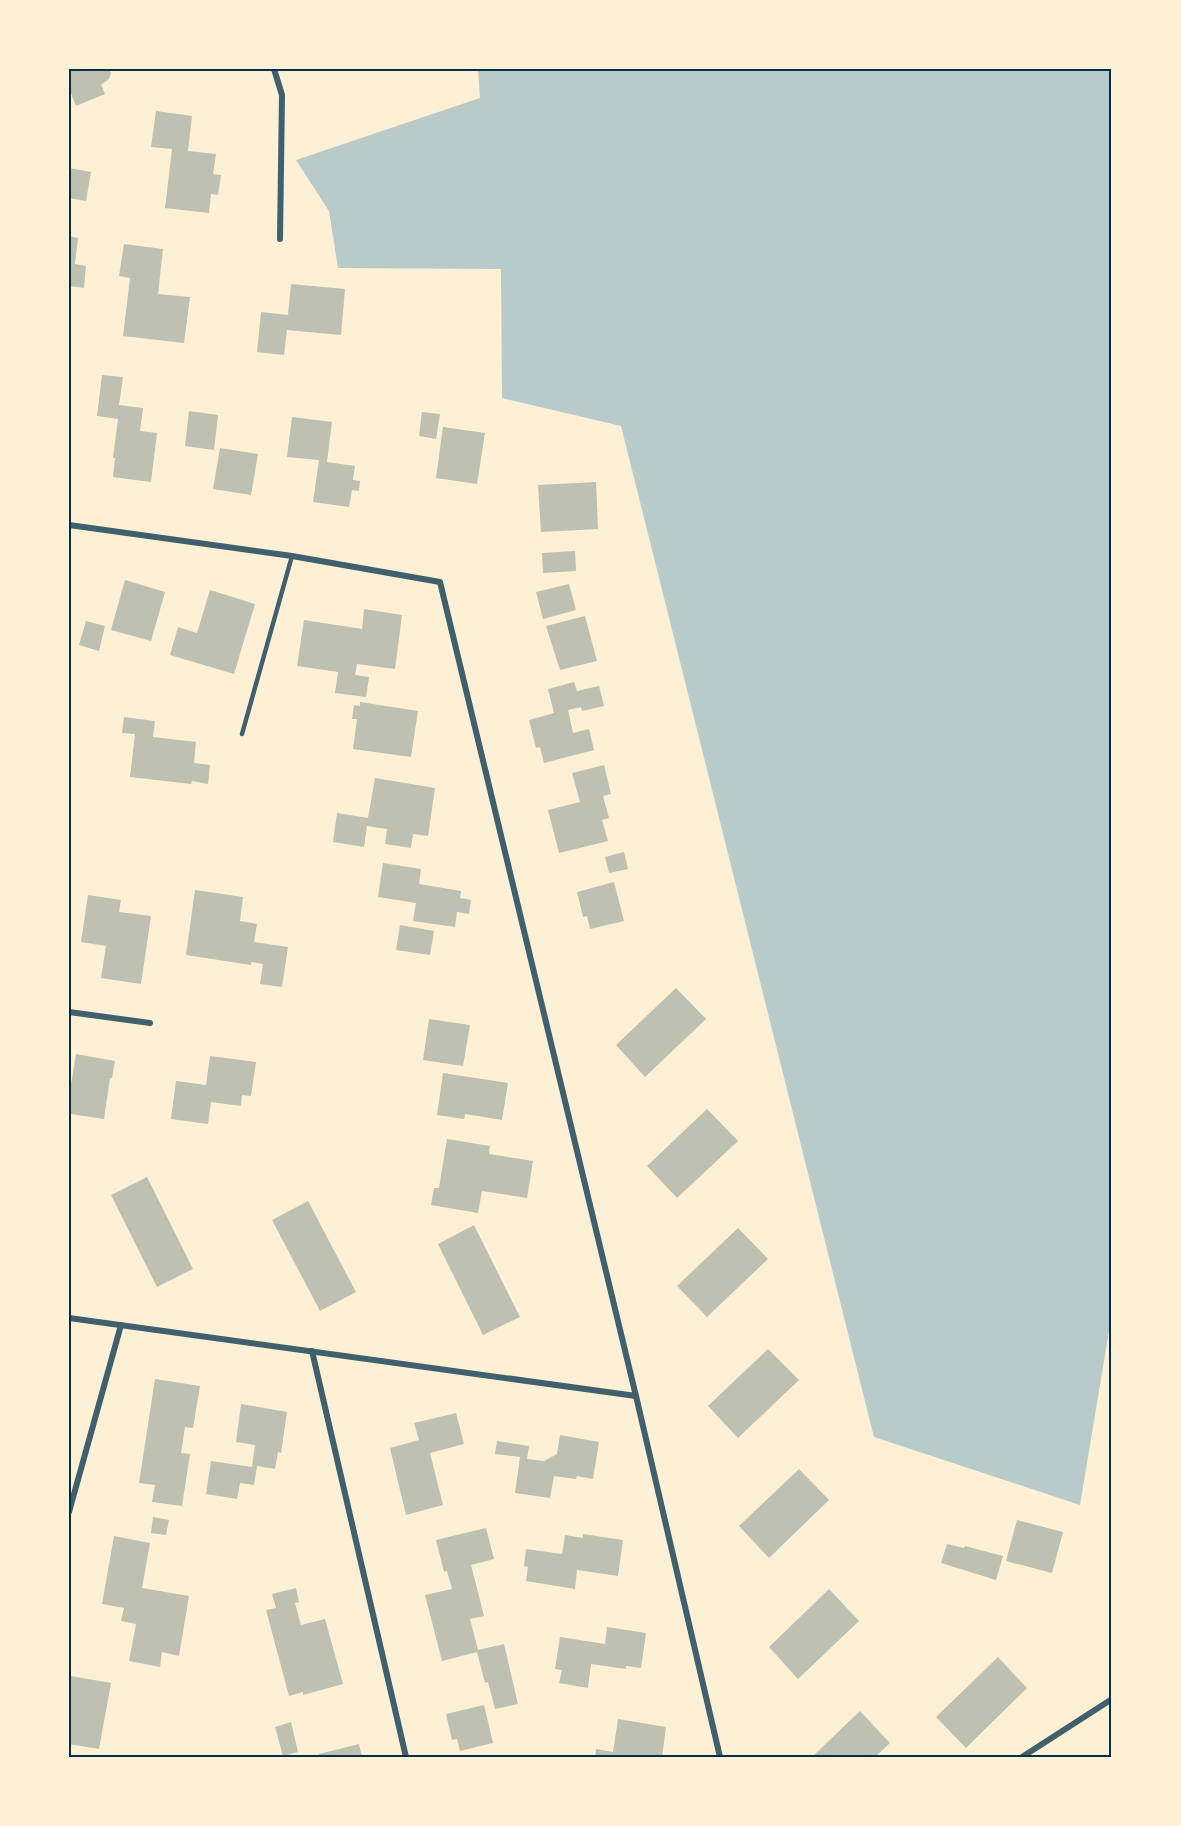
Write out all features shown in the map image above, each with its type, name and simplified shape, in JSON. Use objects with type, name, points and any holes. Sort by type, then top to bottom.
[{"type":"street","points":[[274,69],[282,95],[280,239]]},
{"type":"street","points":[[69,525],[292,556],[440,582],[636,1396],[720,1757]]},
{"type":"street","points":[[69,1011],[150,1023]]},
{"type":"street","points":[[69,1318],[636,1396]]},
{"type":"street","points":[[69,1512],[121,1325]]},
{"type":"street","points":[[312,1351],[406,1757]]},
{"type":"street","points":[[1022,1757],[1112,1699]]},
{"type":"lane","points":[[242,734],[292,556]]},
{"type":"shaded area","points":[[478,69],[1112,69],[1112,1313],[1080,1505],[874,1437],[621,426],[502,398],[501,269],[338,268],[329,211],[296,160],[480,98]]},
{"type":"building","points":[[69,69],[109,69],[111,73],[109,79],[101,85],[105,94],[76,106],[69,88]]},
{"type":"building","points":[[156,111],[192,116],[188,151],[216,154],[213,174],[221,175],[218,195],[211,194],[209,213],[165,208],[172,149],[151,147]]},
{"type":"building","points":[[69,168],[91,172],[86,201],[69,198]]},
{"type":"building","points":[[69,236],[78,238],[75,264],[86,266],[84,288],[69,286]]},
{"type":"building","points":[[124,244],[163,249],[158,294],[190,297],[184,343],[123,336],[130,278],[119,276]]},
{"type":"building","points":[[291,284],[345,289],[341,335],[287,330],[284,355],[257,352],[261,312],[288,315]]},
{"type":"building","points":[[102,375],[123,377],[119,405],[143,408],[140,431],[157,433],[151,482],[113,477],[118,419],[97,416]]},
{"type":"building","points":[[189,411],[218,415],[214,450],[185,446]]},
{"type":"building","points":[[422,412],[440,414],[436,439],[419,436]]},
{"type":"building","points":[[292,417],[332,422],[327,462],[355,466],[353,480],[360,481],[359,491],[352,490],[349,507],[313,502],[319,460],[287,457]]},
{"type":"building","points":[[443,427],[485,433],[477,484],[436,478]]},
{"type":"building","points":[[220,448],[258,454],[251,495],[213,489]]},
{"type":"building","points":[[596,482],[598,529],[541,532],[538,485]]},
{"type":"building","points":[[575,551],[576,571],[543,573],[542,553]]},
{"type":"building","points":[[125,580],[165,592],[151,641],[111,630]]},
{"type":"building","points":[[569,584],[576,610],[543,619],[536,592]]},
{"type":"building","points":[[210,590],[255,604],[234,674],[170,655],[178,627],[197,633]]},
{"type":"building","points":[[364,609],[402,615],[395,669],[357,664],[355,675],[369,677],[366,697],[335,693],[338,672],[297,666],[304,620],[362,629]]},
{"type":"building","points":[[585,616],[597,661],[560,670],[546,626]]},
{"type":"building","points":[[86,621],[105,626],[99,651],[79,645]]},
{"type":"building","points":[[574,682],[577,691],[599,686],[604,706],[582,711],[581,707],[568,710],[573,733],[589,729],[594,750],[544,763],[540,747],[536,748],[529,720],[554,713],[548,689]]},
{"type":"building","points":[[360,702],[418,711],[411,757],[353,749],[357,719],[352,719],[354,705],[360,706]]},
{"type":"building","points":[[124,717],[155,721],[153,737],[196,742],[194,763],[210,765],[208,784],[130,777],[135,734],[122,733]]},
{"type":"building","points":[[604,765],[611,794],[603,796],[609,818],[602,820],[608,841],[559,853],[548,810],[580,802],[572,773]]},
{"type":"building","points":[[375,778],[435,788],[428,836],[413,834],[411,848],[385,844],[387,829],[367,826],[364,847],[333,842],[337,813],[368,818]]},
{"type":"building","points":[[624,852],[628,869],[609,873],[605,857]]},
{"type":"building","points":[[383,863],[421,869],[419,884],[461,891],[460,898],[471,900],[469,914],[457,912],[455,927],[413,921],[416,903],[378,897]]},
{"type":"building","points":[[614,882],[624,921],[590,929],[587,916],[583,917],[577,892]]},
{"type":"building","points":[[195,890],[243,897],[240,921],[257,924],[254,942],[288,947],[282,987],[260,984],[263,964],[251,962],[251,965],[186,955]]},
{"type":"building","points":[[88,895],[121,900],[119,912],[151,916],[141,984],[101,978],[106,946],[81,942]]},
{"type":"building","points":[[400,925],[434,931],[430,955],[396,950]]},
{"type":"building","points":[[676,988],[706,1019],[645,1077],[616,1045]]},
{"type":"building","points":[[429,1019],[470,1025],[463,1066],[423,1060]]},
{"type":"building","points":[[76,1054],[115,1061],[104,1119],[71,1114],[69,1121],[69,1097]]},
{"type":"building","points":[[210,1056],[256,1062],[251,1096],[242,1095],[241,1106],[211,1102],[208,1124],[171,1119],[176,1081],[206,1085]]},
{"type":"building","points":[[443,1073],[508,1083],[502,1120],[465,1114],[464,1119],[437,1115]]},
{"type":"building","points":[[707,1109],[738,1141],[677,1198],[647,1166]]},
{"type":"building","points":[[447,1139],[490,1146],[489,1154],[533,1161],[527,1198],[482,1191],[478,1213],[431,1205],[434,1188],[439,1188]]},
{"type":"building","points":[[147,1177],[193,1269],[157,1287],[111,1195]]},
{"type":"building","points":[[308,1201],[356,1292],[320,1311],[272,1220]]},
{"type":"building","points":[[474,1225],[520,1317],[483,1335],[438,1244]]},
{"type":"building","points":[[738,1228],[768,1259],[707,1317],[677,1286]]},
{"type":"building","points":[[768,1349],[799,1380],[738,1438],[708,1406]]},
{"type":"building","points":[[155,1379],[200,1386],[193,1428],[185,1427],[181,1453],[190,1454],[182,1506],[152,1502],[155,1485],[139,1483]]},
{"type":"building","points":[[241,1404],[287,1412],[281,1453],[278,1452],[275,1469],[257,1466],[254,1485],[240,1483],[237,1499],[206,1494],[211,1461],[252,1467],[255,1445],[236,1442]]},
{"type":"building","points":[[456,1413],[464,1444],[430,1453],[443,1505],[406,1515],[390,1448],[419,1440],[414,1423]]},
{"type":"building","points":[[560,1435],[599,1442],[593,1479],[554,1476],[550,1498],[515,1493],[520,1457],[495,1454],[497,1441],[529,1446],[527,1459],[544,1461],[557,1454]]},
{"type":"building","points":[[799,1469],[829,1500],[769,1558],[739,1526]]},
{"type":"building","points":[[153,1517],[169,1520],[166,1535],[151,1533]]},
{"type":"building","points":[[1017,1520],[1063,1532],[1052,1573],[1006,1561]]},
{"type":"building","points":[[486,1528],[494,1559],[471,1565],[484,1616],[470,1619],[478,1650],[504,1644],[518,1704],[495,1709],[477,1652],[442,1661],[425,1595],[452,1589],[447,1571],[444,1572],[436,1540]]},
{"type":"building","points":[[583,1534],[623,1540],[618,1576],[577,1570],[575,1589],[526,1581],[528,1567],[524,1566],[526,1549],[562,1554],[565,1535],[583,1538]]},
{"type":"building","points":[[114,1536],[150,1543],[142,1588],[189,1596],[179,1656],[162,1652],[160,1667],[129,1661],[136,1624],[121,1621],[124,1608],[102,1604]]},
{"type":"building","points":[[947,1544],[964,1548],[965,1546],[1003,1556],[996,1580],[941,1563]]},
{"type":"building","points":[[296,1588],[299,1602],[295,1603],[301,1625],[325,1619],[343,1684],[303,1695],[303,1692],[289,1696],[266,1610],[276,1608],[272,1594]]},
{"type":"building","points":[[829,1589],[859,1621],[798,1679],[769,1647]]},
{"type":"building","points":[[607,1627],[646,1633],[641,1668],[626,1666],[626,1669],[591,1664],[588,1688],[559,1683],[562,1670],[555,1669],[560,1637],[605,1644]]},
{"type":"building","points":[[998,1657],[1027,1688],[966,1748],[936,1717]]},
{"type":"building","points":[[71,1676],[111,1683],[99,1749],[69,1744]]},
{"type":"building","points":[[484,1705],[493,1743],[460,1751],[457,1739],[452,1740],[446,1714]]},
{"type":"building","points":[[860,1711],[890,1743],[875,1757],[812,1757]]},
{"type":"building","points":[[618,1719],[666,1727],[662,1757],[595,1757],[596,1749],[613,1752]]},
{"type":"building","points":[[291,1722],[298,1752],[283,1756],[275,1727]]},
{"type":"building","points":[[359,1744],[362,1757],[320,1757],[319,1754]]}]
